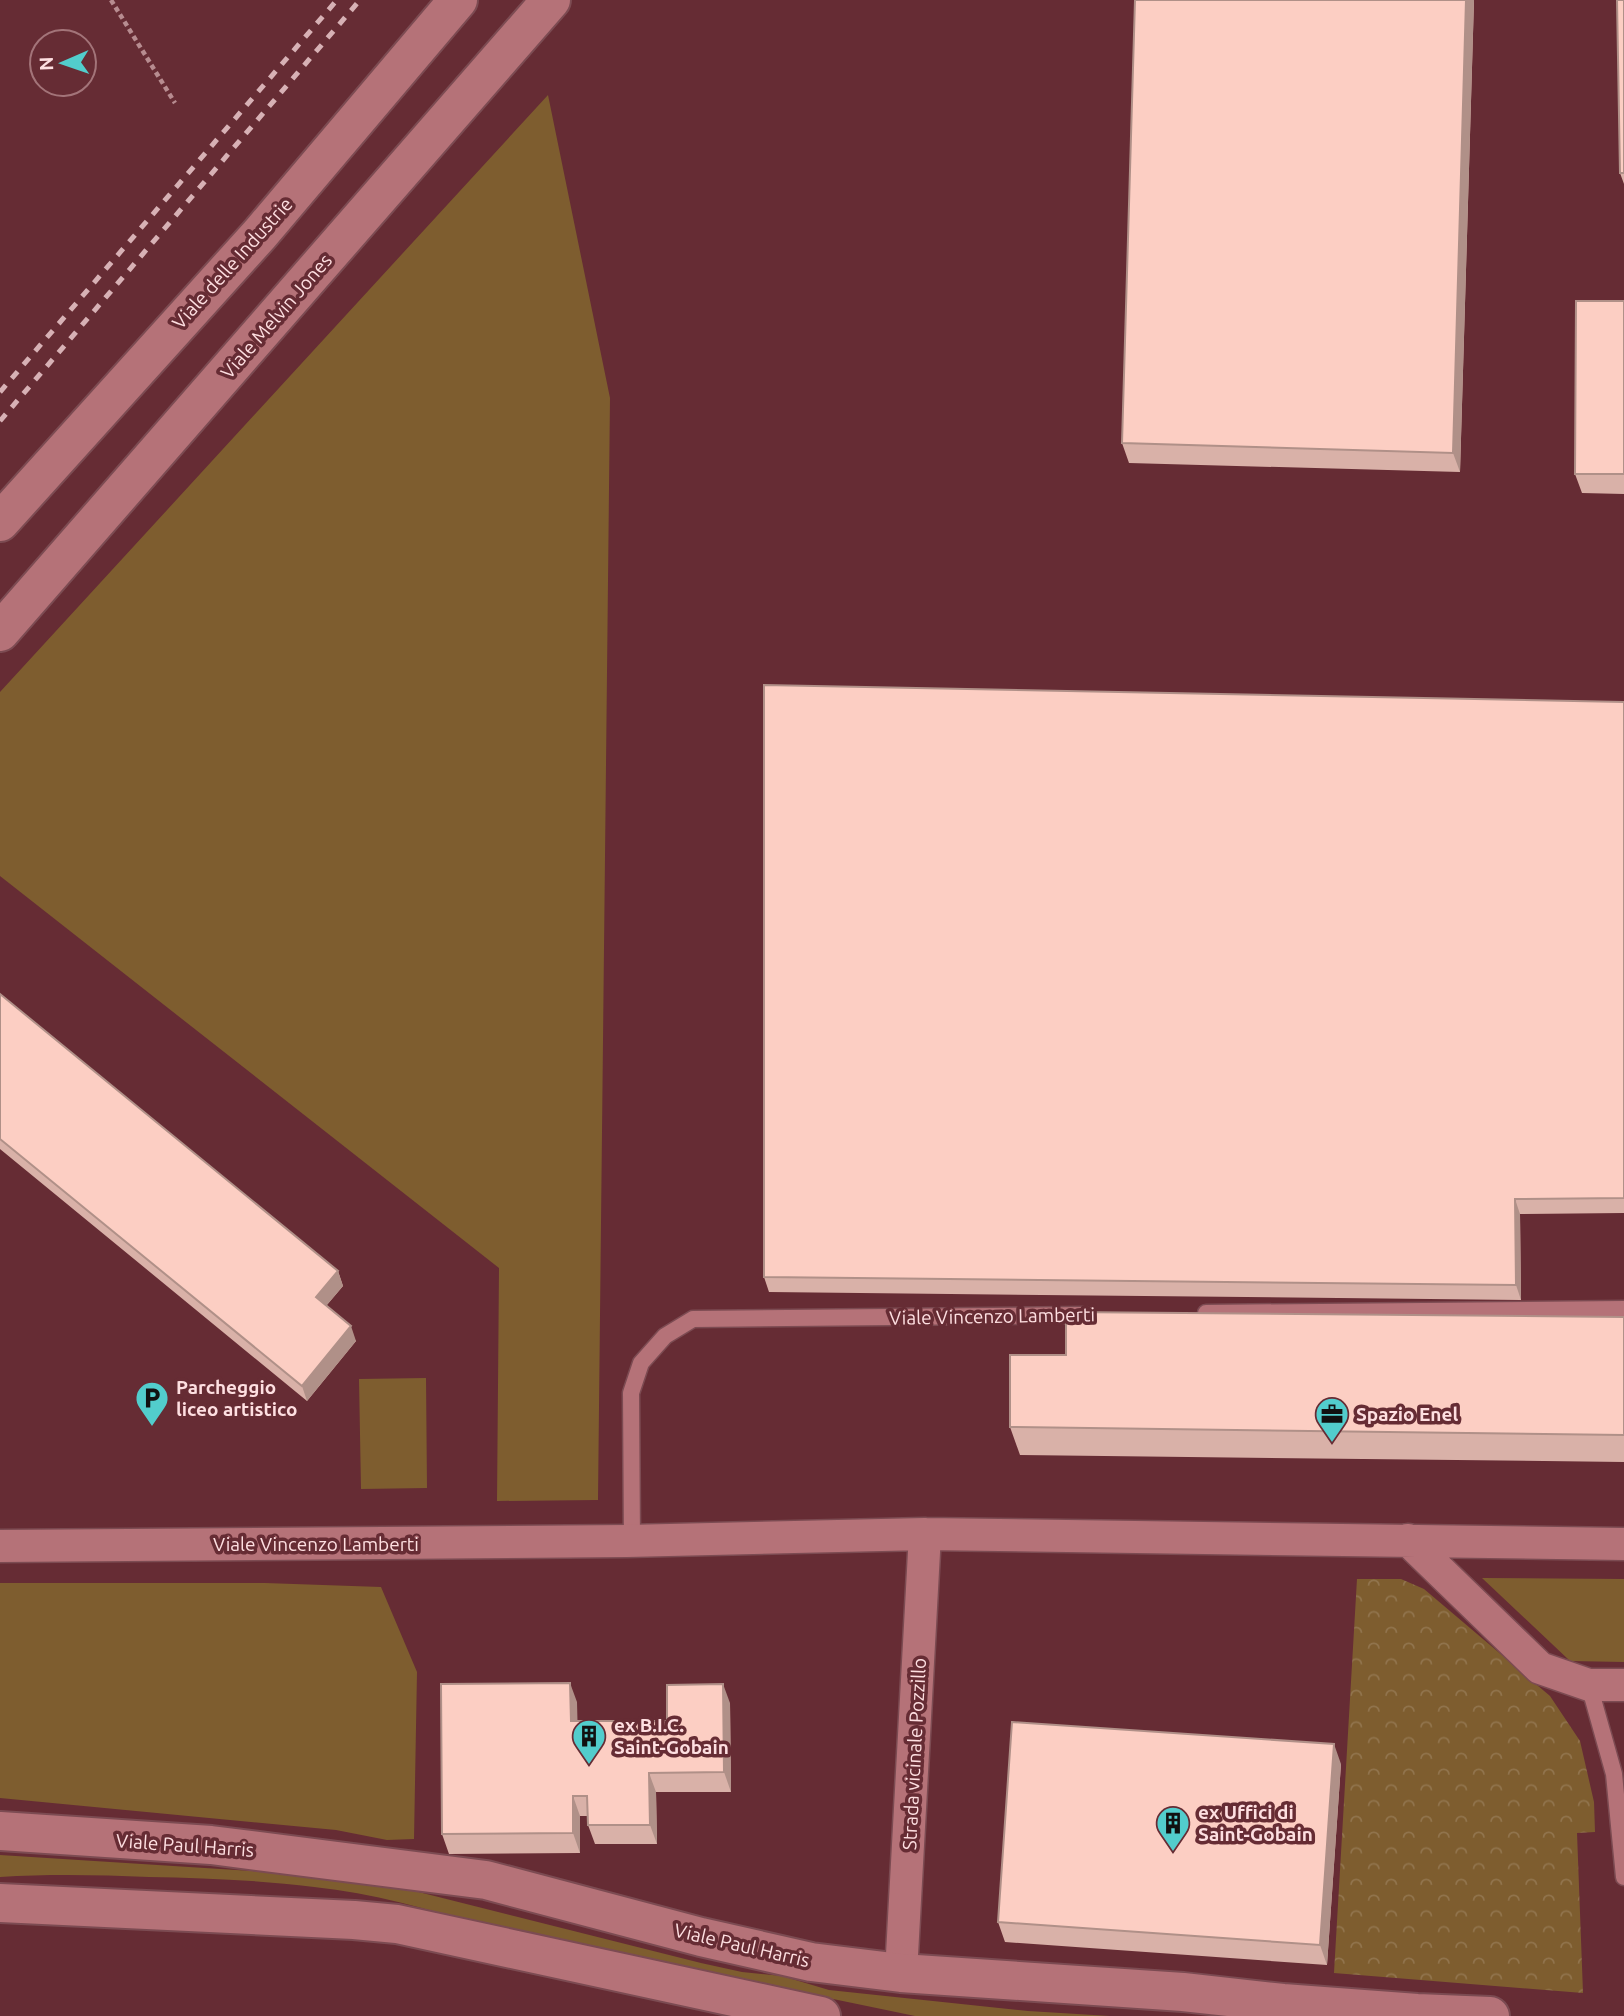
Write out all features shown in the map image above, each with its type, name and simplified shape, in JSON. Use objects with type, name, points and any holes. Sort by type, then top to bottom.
[{"type":"street","name":"Viale delle Industrie","points":[[0,522],[260,234],[458,0]]},
{"type":"street","name":"Viale Melvin Jones","points":[[0,632],[551,0]]},
{"type":"street","name":"Viale Vincenzo Lamberti","points":[[0,1546],[632,1541],[925,1534],[1624,1544]]},
{"type":"street","name":"Strada vicinale Pozzillo","points":[[901,1973],[925,1534]]},
{"type":"street","points":[[1408,1540],[1539,1668],[1590,1685],[1624,1685]]},
{"type":"street","name":"Viale Paul Harris","points":[[0,1831],[211,1845],[485,1880],[701,1937],[811,1962],[901,1973],[1183,1992],[1417,2013],[1490,2016]]},
{"type":"street","points":[[0,1903],[397,1924],[821,2016]]},
{"type":"lane","points":[[1193,1314],[1624,1309]]},
{"type":"lane","name":"Viale Vincenzo Lamberti","points":[[632,1541],[631,1393],[641,1363],[665,1336],[693,1319],[1096,1315]]},
{"type":"lane","points":[[1590,1685],[1614,1774],[1622,1830],[1624,1877]]},
{"type":"path","points":[[111,0],[175,103]]},
{"type":"green space","points":[[548,95],[610,398],[598,1500],[497,1501],[499,1268],[0,876],[0,692]]},
{"type":"green space","points":[[426,1378],[427,1488],[361,1489],[359,1379]]},
{"type":"green space","points":[[1482,1578],[1624,1579],[1624,1662],[1570,1661]]},
{"type":"green space","points":[[1357,1579],[1401,1579],[1424,1589],[1550,1696],[1580,1741],[1594,1802],[1595,1832],[1577,1833],[1583,1993],[1334,1973]]},
{"type":"green space","points":[[0,1583],[265,1583],[381,1587],[417,1672],[414,1839],[387,1840],[336,1830],[0,1798]]},
{"type":"green space","points":[[0,1855],[363,1878],[701,1963],[742,1972],[782,1976],[829,1990],[1028,2011],[1110,2016],[915,2016],[485,1927],[422,1908],[357,1893],[211,1879],[74,1875],[0,1877]]},
{"type":"building","points":[[1135,0],[1466,0],[1453,453],[1122,443]]},
{"type":"building","points":[[1617,0],[1624,0],[1624,173],[1620,173]]},
{"type":"building","points":[[1576,301],[1624,301],[1624,474],[1575,474]]},
{"type":"building","points":[[764,685],[1624,702],[1624,1198],[1515,1199],[1516,1285],[764,1277]]},
{"type":"building","points":[[0,994],[338,1271],[316,1297],[351,1326],[302,1386],[0,1139]]},
{"type":"building","points":[[1066,1312],[1624,1317],[1624,1435],[1010,1427],[1010,1355],[1066,1355]]},
{"type":"building","name":"ex B.I.C. Saint-Gobain","points":[[570,1683],[571,1721],[667,1721],[667,1685],[723,1684],[724,1772],[649,1773],[650,1825],[588,1825],[587,1796],[573,1796],[573,1833],[442,1834],[441,1684]]},
{"type":"building","name":"ex Uffici di Saint-Gobain","points":[[1012,1722],[1334,1744],[1320,1945],[998,1922]]},
{"type":"railway","points":[[0,392],[337,0]]},
{"type":"railway","points":[[0,421],[360,0]]},
{"type":"place","name":"Parcheggio liceo artistico","points":[[152,1428]]},
{"type":"place","name":"Spazio Enel","points":[[1332,1444]]},
{"type":"place","name":"ex B.I.C. Saint-Gobain","points":[[589,1766]]},
{"type":"place","name":"ex Uffici di Saint-Gobain","points":[[1173,1853]]}]
